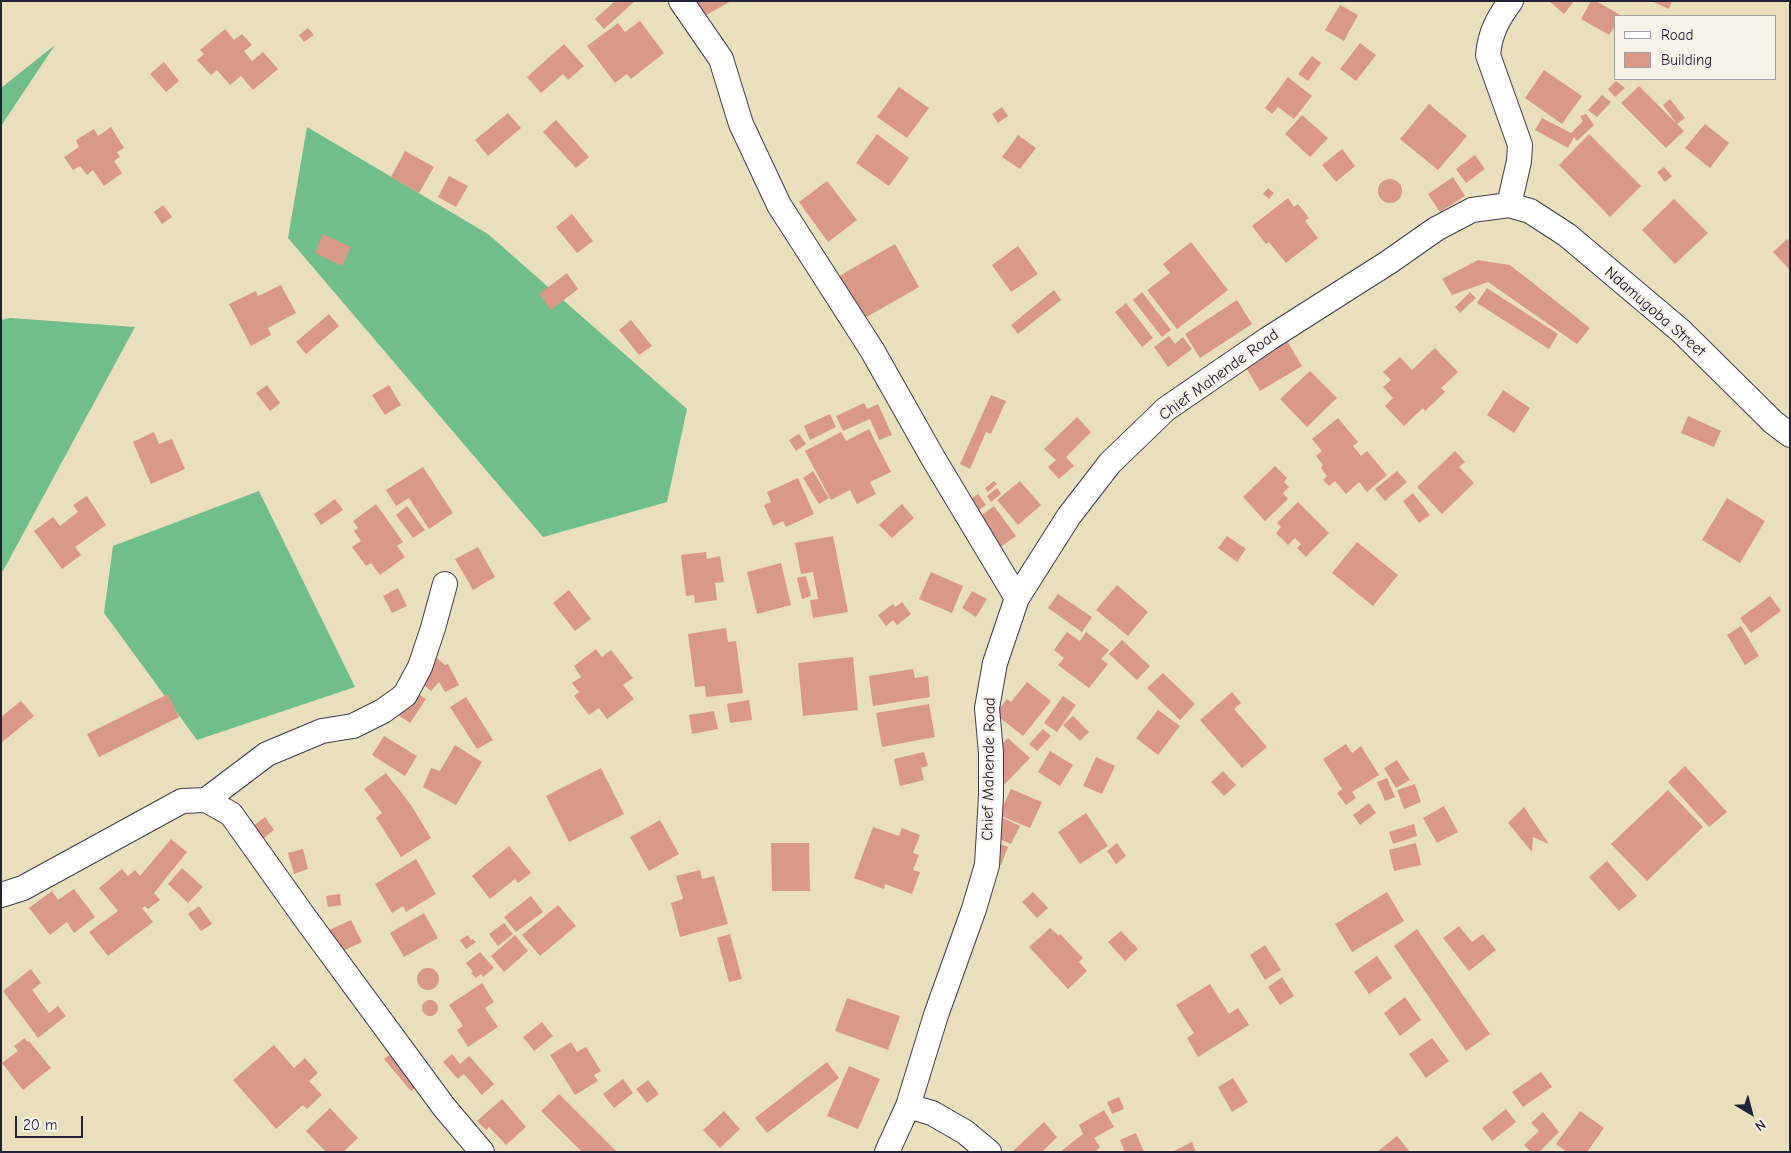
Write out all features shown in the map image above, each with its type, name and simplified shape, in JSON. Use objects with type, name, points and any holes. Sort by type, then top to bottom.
[{"type":"street","points":[[680,1],[721,59],[740,124],[779,205],[872,350],[933,458],[1017,598]]},
{"type":"street","points":[[1509,205],[1519,161],[1520,146],[1488,55],[1489,40],[1499,17],[1511,1]]},
{"type":"street","name":"Chief Mahende Road","points":[[887,1152],[908,1106],[936,1015],[974,909],[987,865],[991,796],[991,753],[987,708],[995,663],[1017,598],[1069,516],[1110,463],[1166,409],[1268,338],[1389,262],[1436,229],[1472,210],[1509,205]]},
{"type":"street","name":"Ndamugoba Street","points":[[1509,205],[1530,212],[1567,235],[1681,331],[1773,422],[1790,435]]},
{"type":"street","points":[[206,800],[267,754],[322,731],[354,726],[383,711],[405,695],[420,667],[445,584]]},
{"type":"street","points":[[1,894],[23,888],[182,801],[206,800],[230,814],[444,1107],[482,1152]]},
{"type":"street","points":[[908,1106],[932,1113],[965,1132],[989,1152]]},
{"type":"green space","points":[[55,45],[1,126],[1,88]]},
{"type":"green space","points":[[307,127],[488,234],[687,409],[667,502],[543,537],[288,238]]},
{"type":"green space","points":[[10,318],[135,327],[3,571],[1,571],[1,320]]},
{"type":"green space","points":[[259,491],[355,687],[197,740],[104,613],[113,546]]},
{"type":"building","points":[[615,1],[635,1],[604,29],[595,19]]},
{"type":"building","points":[[695,1],[731,1],[703,17]]},
{"type":"building","points":[[1549,1],[1574,1],[1564,14]]},
{"type":"building","points":[[1591,1],[1596,1],[1620,15],[1614,15],[1614,28],[1609,35],[1581,19]]},
{"type":"building","points":[[1651,1],[1672,1],[1669,9]]},
{"type":"building","points":[[1340,5],[1358,15],[1344,41],[1325,30]]},
{"type":"building","points":[[640,21],[664,53],[631,79],[627,74],[615,83],[587,46],[618,23],[625,32]]},
{"type":"building","points":[[308,28],[314,35],[304,42],[299,35]]},
{"type":"building","points":[[225,29],[234,40],[242,34],[252,45],[244,51],[252,61],[263,52],[278,69],[253,90],[241,76],[230,85],[217,70],[211,75],[197,60],[204,54],[200,50]]},
{"type":"building","points":[[1360,43],[1376,55],[1356,81],[1340,69]]},
{"type":"building","points":[[564,44],[584,66],[568,80],[563,74],[541,93],[527,77]]},
{"type":"building","points":[[1312,56],[1321,63],[1308,81],[1298,74]]},
{"type":"building","points":[[164,62],[179,81],[166,92],[150,74]]},
{"type":"building","points":[[1544,70],[1582,96],[1562,124],[1525,98]]},
{"type":"building","points":[[1288,77],[1312,96],[1294,119],[1278,107],[1272,114],[1265,108]]},
{"type":"building","points":[[1616,81],[1625,88],[1615,97],[1608,89]]},
{"type":"building","points":[[1639,86],[1684,131],[1666,148],[1621,103]]},
{"type":"building","points":[[899,87],[929,108],[907,138],[877,117]]},
{"type":"building","points":[[1602,95],[1611,102],[1597,117],[1588,110]]},
{"type":"building","points":[[1670,99],[1685,118],[1677,124],[1663,105]]},
{"type":"building","points":[[1429,104],[1467,136],[1438,170],[1400,139]]},
{"type":"building","points":[[1002,107],[1008,116],[998,123],[992,114]]},
{"type":"building","points":[[508,113],[521,128],[488,156],[475,140]]},
{"type":"building","points":[[1586,114],[1594,125],[1577,141],[1574,137],[1568,148],[1535,130],[1542,118],[1571,133],[1583,121],[1580,116]]},
{"type":"building","points":[[1302,115],[1328,138],[1310,157],[1285,134]]},
{"type":"building","points":[[556,120],[589,157],[576,168],[543,132]]},
{"type":"building","points":[[1705,124],[1729,143],[1710,168],[1685,148]]},
{"type":"building","points":[[111,127],[124,148],[117,152],[120,157],[114,161],[122,173],[104,186],[93,170],[87,175],[80,166],[73,170],[64,157],[79,147],[76,140],[94,129],[98,136]]},
{"type":"building","points":[[877,134],[909,158],[889,186],[856,163]]},
{"type":"building","points":[[1589,134],[1641,186],[1610,217],[1559,165]]},
{"type":"building","points":[[1018,135],[1036,148],[1020,169],[1002,157]]},
{"type":"building","points":[[1342,149],[1355,166],[1336,182],[1322,165]]},
{"type":"building","points":[[405,151],[434,167],[419,193],[391,177]]},
{"type":"building","points":[[1475,155],[1485,169],[1466,183],[1456,169]]},
{"type":"building","points":[[1664,167],[1672,176],[1665,182],[1657,172]]},
{"type":"building","points":[[449,176],[468,186],[456,207],[438,197]]},
{"type":"building","points":[[1453,177],[1465,196],[1440,212],[1428,194]]},
{"type":"building","points":[[1390,179],[1395,180],[1401,186],[1401,196],[1395,202],[1390,203],[1385,202],[1379,196],[1378,191],[1379,186],[1385,180]]},
{"type":"building","points":[[827,181],[857,220],[828,242],[799,202]]},
{"type":"building","points":[[1268,188],[1274,193],[1269,199],[1263,194]]},
{"type":"building","points":[[1288,198],[1294,207],[1298,204],[1309,218],[1305,221],[1318,238],[1286,263],[1269,242],[1266,244],[1252,226]]},
{"type":"building","points":[[1674,199],[1708,233],[1675,264],[1642,230]]},
{"type":"building","points":[[163,205],[172,217],[162,224],[154,212]]},
{"type":"building","points":[[572,214],[593,241],[577,253],[556,227]]},
{"type":"building","points":[[323,234],[351,247],[342,266],[315,253]]},
{"type":"building","points":[[1787,239],[1790,242],[1790,270],[1773,252]]},
{"type":"building","points":[[1191,242],[1228,290],[1177,329],[1147,290],[1170,273],[1163,264]]},
{"type":"building","points":[[895,244],[919,287],[858,322],[834,279]]},
{"type":"building","points":[[1018,246],[1038,274],[1011,292],[992,265]]},
{"type":"building","points":[[1478,260],[1510,265],[1590,328],[1577,344],[1488,282],[1452,295],[1442,279]]},
{"type":"building","points":[[567,273],[578,289],[551,310],[539,294]]},
{"type":"building","points":[[281,285],[296,313],[268,328],[271,335],[251,346],[229,304],[256,291],[258,296]]},
{"type":"building","points":[[1487,288],[1558,334],[1549,349],[1477,303]]},
{"type":"building","points":[[1054,290],[1061,300],[1018,334],[1011,325]]},
{"type":"building","points":[[1142,292],[1171,330],[1162,337],[1133,300]]},
{"type":"building","points":[[1470,292],[1476,298],[1460,313],[1455,307]]},
{"type":"building","points":[[1237,300],[1252,324],[1200,358],[1185,334]]},
{"type":"building","points":[[1126,303],[1153,338],[1142,347],[1115,312]]},
{"type":"building","points":[[329,314],[339,326],[306,354],[296,342]]},
{"type":"building","points":[[631,320],[652,346],[639,355],[619,330]]},
{"type":"building","points":[[1169,336],[1175,344],[1183,337],[1192,349],[1168,367],[1154,347]]},
{"type":"building","points":[[1287,341],[1302,366],[1260,391],[1245,366]]},
{"type":"building","points":[[1435,348],[1458,372],[1441,388],[1445,392],[1425,411],[1423,408],[1404,426],[1385,406],[1393,398],[1383,387],[1391,380],[1383,372],[1400,357],[1412,370]]},
{"type":"building","points":[[1310,371],[1337,398],[1307,427],[1280,399]]},
{"type":"building","points":[[267,385],[280,403],[270,411],[256,393]]},
{"type":"building","points":[[389,385],[401,405],[385,415],[372,395]]},
{"type":"building","points":[[1503,390],[1530,408],[1514,433],[1487,415]]},
{"type":"building","points":[[991,395],[1006,401],[991,434],[986,432],[970,469],[960,464]]},
{"type":"building","points":[[864,403],[867,409],[878,404],[892,435],[879,440],[870,419],[843,431],[836,416]]},
{"type":"building","points":[[830,414],[836,427],[810,440],[804,426]]},
{"type":"building","points":[[1688,416],[1721,431],[1714,447],[1681,433]]},
{"type":"building","points":[[1077,417],[1091,432],[1066,457],[1074,466],[1059,479],[1048,467],[1056,460],[1044,449]]},
{"type":"building","points":[[1338,418],[1358,442],[1353,446],[1361,456],[1367,451],[1387,475],[1367,492],[1359,482],[1346,494],[1335,481],[1329,486],[1323,480],[1327,476],[1321,468],[1323,465],[1316,456],[1322,451],[1312,439]]},
{"type":"building","points":[[869,429],[891,472],[870,482],[876,494],[857,504],[850,490],[831,500],[805,451],[841,432],[846,441]]},
{"type":"building","points":[[154,432],[159,444],[172,439],[185,469],[151,484],[133,442]]},
{"type":"building","points":[[799,434],[806,444],[796,451],[789,440]]},
{"type":"building","points":[[1455,451],[1465,462],[1459,467],[1474,483],[1442,514],[1417,487]]},
{"type":"building","points":[[1275,466],[1287,478],[1284,482],[1289,487],[1283,493],[1288,499],[1265,521],[1243,497]]},
{"type":"building","points":[[423,467],[453,513],[429,529],[409,498],[396,506],[386,490]]},
{"type":"building","points":[[813,471],[829,498],[819,504],[803,478]]},
{"type":"building","points":[[1397,471],[1407,482],[1385,501],[1375,489]]},
{"type":"building","points":[[798,478],[814,514],[786,527],[783,521],[773,526],[764,505],[771,502],[767,492]]},
{"type":"building","points":[[994,481],[997,484],[988,492],[985,488]]},
{"type":"building","points":[[1020,481],[1041,505],[1018,525],[997,500]]},
{"type":"building","points":[[997,488],[1001,494],[991,502],[987,496]]},
{"type":"building","points":[[1413,493],[1430,515],[1419,523],[1403,501]]},
{"type":"building","points":[[978,494],[986,505],[964,521],[955,509]]},
{"type":"building","points":[[87,496],[106,525],[75,547],[81,555],[62,569],[34,531],[53,517],[60,526],[78,512],[73,505]]},
{"type":"building","points":[[1727,498],[1765,521],[1740,563],[1702,540]]},
{"type":"building","points":[[335,499],[343,510],[321,525],[314,514]]},
{"type":"building","points":[[1298,502],[1329,533],[1306,557],[1297,548],[1301,544],[1295,538],[1288,545],[1276,533],[1281,527],[1277,523]]},
{"type":"building","points":[[376,504],[403,542],[397,546],[405,557],[380,575],[371,563],[366,566],[352,547],[361,541],[354,531],[358,528],[353,521]]},
{"type":"building","points":[[902,504],[914,518],[892,538],[879,525]]},
{"type":"building","points":[[407,506],[425,530],[413,538],[396,515]]},
{"type":"building","points":[[994,506],[1016,536],[999,548],[970,524]]},
{"type":"building","points":[[833,536],[848,612],[813,618],[810,600],[818,599],[813,572],[801,574],[795,543]]},
{"type":"building","points":[[1227,536],[1246,549],[1237,562],[1218,548]]},
{"type":"building","points":[[1357,542],[1398,575],[1373,606],[1332,573]]},
{"type":"building","points":[[478,547],[495,577],[473,590],[455,559]]},
{"type":"building","points":[[706,552],[707,559],[720,556],[724,582],[715,583],[717,600],[695,603],[694,595],[686,596],[681,555]]},
{"type":"building","points":[[781,563],[791,605],[757,614],[747,572]]},
{"type":"building","points":[[931,572],[963,586],[952,613],[919,599]]},
{"type":"building","points":[[806,576],[811,596],[802,599],[797,578]]},
{"type":"building","points":[[1117,585],[1148,612],[1128,636],[1096,610]]},
{"type":"building","points":[[398,588],[407,606],[392,613],[383,596]]},
{"type":"building","points":[[569,590],[591,619],[575,631],[553,603]]},
{"type":"building","points":[[972,591],[987,599],[976,617],[962,608]]},
{"type":"building","points":[[1058,594],[1092,617],[1082,632],[1048,608]]},
{"type":"building","points":[[1770,596],[1781,611],[1751,633],[1740,618]]},
{"type":"building","points":[[902,602],[911,614],[897,625],[893,620],[886,626],[878,615],[893,604],[895,607]]},
{"type":"building","points":[[1741,626],[1759,656],[1745,665],[1727,635]]},
{"type":"building","points":[[726,628],[728,642],[736,641],[743,693],[706,697],[705,686],[695,687],[688,634]]},
{"type":"building","points":[[1067,632],[1080,641],[1086,632],[1109,650],[1101,659],[1108,664],[1089,688],[1058,665],[1064,658],[1054,650]]},
{"type":"building","points":[[1122,640],[1150,666],[1137,680],[1109,654]]},
{"type":"building","points":[[596,649],[602,657],[611,650],[633,678],[623,685],[634,699],[607,719],[599,708],[589,715],[574,696],[579,692],[572,683],[581,677],[574,666]]},
{"type":"building","points":[[853,657],[858,710],[803,716],[798,663]]},
{"type":"building","points":[[437,658],[445,665],[448,664],[459,685],[445,692],[439,682],[431,691],[418,680]]},
{"type":"building","points":[[913,669],[915,678],[928,676],[930,697],[873,706],[869,676]]},
{"type":"building","points":[[1163,673],[1195,704],[1180,720],[1147,688]]},
{"type":"building","points":[[1027,682],[1051,701],[1023,736],[995,714],[1007,699],[1011,702]]},
{"type":"building","points":[[411,689],[426,699],[410,723],[395,713]]},
{"type":"building","points":[[1232,692],[1241,703],[1234,709],[1267,747],[1242,768],[1200,720]]},
{"type":"building","points":[[168,694],[179,717],[99,757],[87,734]]},
{"type":"building","points":[[1063,696],[1076,705],[1057,732],[1044,723]]},
{"type":"building","points":[[466,697],[493,740],[477,749],[450,707]]},
{"type":"building","points":[[749,700],[752,720],[730,723],[727,704]]},
{"type":"building","points":[[21,701],[34,716],[1,743],[1,717]]},
{"type":"building","points":[[929,704],[935,737],[882,747],[876,713]]},
{"type":"building","points":[[1158,710],[1180,726],[1158,755],[1136,738]]},
{"type":"building","points":[[714,711],[718,729],[692,734],[689,715]]},
{"type":"building","points":[[1073,716],[1089,732],[1080,741],[1063,725]]},
{"type":"building","points":[[1043,729],[1051,736],[1037,751],[1029,744]]},
{"type":"building","points":[[384,736],[417,756],[405,776],[372,755]]},
{"type":"building","points":[[1008,738],[1030,758],[1005,784],[983,764]]},
{"type":"building","points":[[1346,744],[1352,753],[1361,746],[1379,775],[1352,792],[1356,798],[1346,805],[1337,793],[1342,789],[1323,759]]},
{"type":"building","points":[[455,745],[482,762],[456,805],[423,787],[431,768],[440,771]]},
{"type":"building","points":[[1050,751],[1073,765],[1060,786],[1038,772]]},
{"type":"building","points":[[924,752],[928,766],[921,768],[924,780],[900,786],[894,759]]},
{"type":"building","points":[[1096,757],[1115,766],[1102,794],[1083,786]]},
{"type":"building","points":[[1397,760],[1410,780],[1396,788],[1384,768]]},
{"type":"building","points":[[1685,766],[1727,812],[1709,827],[1668,782]]},
{"type":"building","points":[[601,768],[624,814],[569,842],[546,796]]},
{"type":"building","points":[[1223,771],[1236,785],[1224,796],[1211,782]]},
{"type":"building","points":[[386,773],[411,805],[431,838],[401,857],[376,818],[382,813],[364,789]]},
{"type":"building","points":[[1387,778],[1395,797],[1385,801],[1377,782]]},
{"type":"building","points":[[1415,784],[1421,802],[1404,809],[1397,790]]},
{"type":"building","points":[[1011,789],[1042,802],[1030,828],[999,815]]},
{"type":"building","points":[[1668,790],[1703,827],[1647,881],[1611,844]]},
{"type":"building","points":[[1369,803],[1376,813],[1360,825],[1353,815]]},
{"type":"building","points":[[1444,806],[1458,832],[1437,843],[1423,818]]},
{"type":"building","points":[[1524,807],[1549,844],[1533,837],[1532,852],[1508,823]]},
{"type":"building","points":[[1086,813],[1108,846],[1080,864],[1058,832]]},
{"type":"building","points":[[265,817],[274,830],[263,839],[253,826]]},
{"type":"building","points":[[1001,817],[1020,826],[1011,844],[992,836]]},
{"type":"building","points":[[660,820],[679,854],[649,871],[630,837]]},
{"type":"building","points":[[1414,824],[1417,836],[1393,844],[1389,832]]},
{"type":"building","points":[[873,827],[899,836],[902,828],[920,835],[913,853],[919,855],[913,870],[920,872],[912,894],[885,884],[884,889],[854,878]]},
{"type":"building","points":[[171,839],[187,852],[154,893],[160,900],[148,909],[145,906],[142,908],[153,922],[108,956],[89,932],[118,911],[99,888],[122,869],[128,876],[135,870],[140,876]]},
{"type":"building","points":[[987,839],[1008,847],[1001,865],[980,858]]},
{"type":"building","points":[[771,843],[809,843],[810,891],[772,891]]},
{"type":"building","points":[[1117,843],[1126,856],[1116,864],[1107,851]]},
{"type":"building","points":[[1416,843],[1421,865],[1394,871],[1389,850]]},
{"type":"building","points":[[509,846],[531,873],[518,883],[515,879],[490,899],[472,876]]},
{"type":"building","points":[[303,849],[308,869],[294,874],[288,853]]},
{"type":"building","points":[[416,859],[436,894],[406,912],[403,906],[392,913],[375,884]]},
{"type":"building","points":[[1607,861],[1637,896],[1619,911],[1589,877]]},
{"type":"building","points":[[182,868],[203,887],[188,903],[168,884]]},
{"type":"building","points":[[700,870],[702,879],[714,876],[728,924],[680,937],[671,903],[683,899],[676,876]]},
{"type":"building","points":[[74,889],[95,917],[74,933],[67,922],[50,935],[29,908],[52,891],[58,900]]},
{"type":"building","points":[[1033,892],[1048,908],[1037,918],[1022,902]]},
{"type":"building","points":[[1387,892],[1404,921],[1352,952],[1335,924]]},
{"type":"building","points":[[340,894],[341,905],[328,907],[326,896]]},
{"type":"building","points":[[531,896],[543,912],[516,932],[504,917]]},
{"type":"building","points":[[558,905],[576,926],[540,956],[522,935]]},
{"type":"building","points":[[199,906],[212,924],[201,931],[188,914]]},
{"type":"building","points":[[424,913],[438,938],[404,957],[390,933]]},
{"type":"building","points":[[351,920],[362,942],[322,961],[312,938]]},
{"type":"building","points":[[504,923],[513,934],[498,946],[489,934]]},
{"type":"building","points":[[1459,926],[1472,942],[1483,934],[1496,950],[1469,971],[1443,938]]},
{"type":"building","points":[[1050,928],[1059,936],[1060,934],[1083,958],[1079,962],[1087,971],[1068,989],[1029,947]]},
{"type":"building","points":[[1417,929],[1490,1034],[1466,1051],[1394,946]]},
{"type":"building","points":[[1121,931],[1138,949],[1125,961],[1108,942]]},
{"type":"building","points":[[730,934],[742,979],[729,982],[717,938]]},
{"type":"building","points":[[468,935],[471,940],[473,939],[476,942],[466,949],[460,940]]},
{"type":"building","points":[[515,935],[528,951],[504,972],[491,956]]},
{"type":"building","points":[[1265,945],[1281,970],[1265,980],[1250,955]]},
{"type":"building","points":[[480,952],[494,968],[483,977],[481,974],[476,978],[466,963]]},
{"type":"building","points":[[1377,956],[1392,978],[1369,994],[1354,972]]},
{"type":"building","points":[[424,968],[432,968],[439,975],[439,983],[432,990],[424,990],[417,983],[417,975]]},
{"type":"building","points":[[31,969],[41,983],[32,990],[49,1013],[58,1006],[66,1016],[38,1038],[3,991]]},
{"type":"building","points":[[1282,977],[1294,996],[1280,1005],[1268,987]]},
{"type":"building","points":[[482,983],[494,1002],[485,1008],[498,1027],[468,1047],[457,1030],[463,1026],[449,1005]]},
{"type":"building","points":[[1210,984],[1229,1014],[1238,1008],[1249,1025],[1198,1057],[1187,1038],[1194,1033],[1176,1005]]},
{"type":"building","points":[[1405,997],[1421,1020],[1400,1036],[1384,1013]]},
{"type":"building","points":[[847,998],[900,1016],[888,1050],[835,1031]]},
{"type":"building","points":[[430,1000],[436,1002],[438,1008],[436,1014],[430,1016],[424,1014],[422,1008],[424,1002]]},
{"type":"building","points":[[542,1022],[553,1036],[534,1051],[523,1037]]},
{"type":"building","points":[[25,1038],[51,1068],[23,1090],[2,1063],[18,1051],[14,1046]]},
{"type":"building","points":[[1432,1038],[1449,1061],[1426,1078],[1409,1054]]},
{"type":"building","points":[[571,1042],[577,1052],[586,1047],[601,1071],[594,1075],[598,1081],[575,1095],[550,1055]]},
{"type":"building","points":[[274,1045],[294,1068],[305,1058],[318,1073],[309,1081],[322,1095],[307,1109],[303,1105],[276,1129],[233,1080]]},
{"type":"building","points":[[392,1053],[419,1084],[411,1091],[384,1059]]},
{"type":"building","points":[[452,1054],[460,1064],[469,1056],[494,1084],[482,1095],[464,1074],[458,1079],[443,1062]]},
{"type":"building","points":[[827,1062],[839,1078],[767,1133],[755,1118]]},
{"type":"building","points":[[849,1066],[880,1079],[858,1129],[827,1116]]},
{"type":"building","points":[[1541,1072],[1552,1087],[1523,1107],[1512,1092]]},
{"type":"building","points":[[1233,1078],[1248,1102],[1232,1112],[1218,1087]]},
{"type":"building","points":[[623,1079],[633,1093],[614,1108],[603,1094]]},
{"type":"building","points":[[648,1080],[659,1094],[647,1103],[636,1089]]},
{"type":"building","points":[[559,1094],[617,1152],[582,1152],[541,1111]]},
{"type":"building","points":[[1119,1097],[1124,1109],[1112,1114],[1107,1102]]},
{"type":"building","points":[[502,1099],[526,1127],[506,1145],[489,1127],[486,1130],[477,1121]]},
{"type":"building","points":[[330,1108],[358,1138],[343,1152],[326,1152],[306,1131]]},
{"type":"building","points":[[1506,1109],[1516,1122],[1492,1141],[1482,1128]]},
{"type":"building","points":[[1104,1110],[1114,1127],[1094,1138],[1100,1147],[1095,1152],[1060,1152],[1083,1134],[1079,1125]]},
{"type":"building","points":[[724,1111],[740,1129],[720,1148],[703,1130]]},
{"type":"building","points":[[1580,1111],[1604,1128],[1587,1152],[1567,1152],[1556,1144]]},
{"type":"building","points":[[1543,1112],[1559,1132],[1539,1152],[1531,1152],[1524,1145],[1539,1131],[1531,1123]]},
{"type":"building","points":[[1044,1122],[1057,1137],[1042,1152],[1012,1152]]},
{"type":"building","points":[[1136,1133],[1144,1152],[1125,1152],[1120,1140]]},
{"type":"building","points":[[1397,1136],[1410,1152],[1377,1152]]},
{"type":"building","points":[[1192,1142],[1196,1152],[1172,1152]]}]
